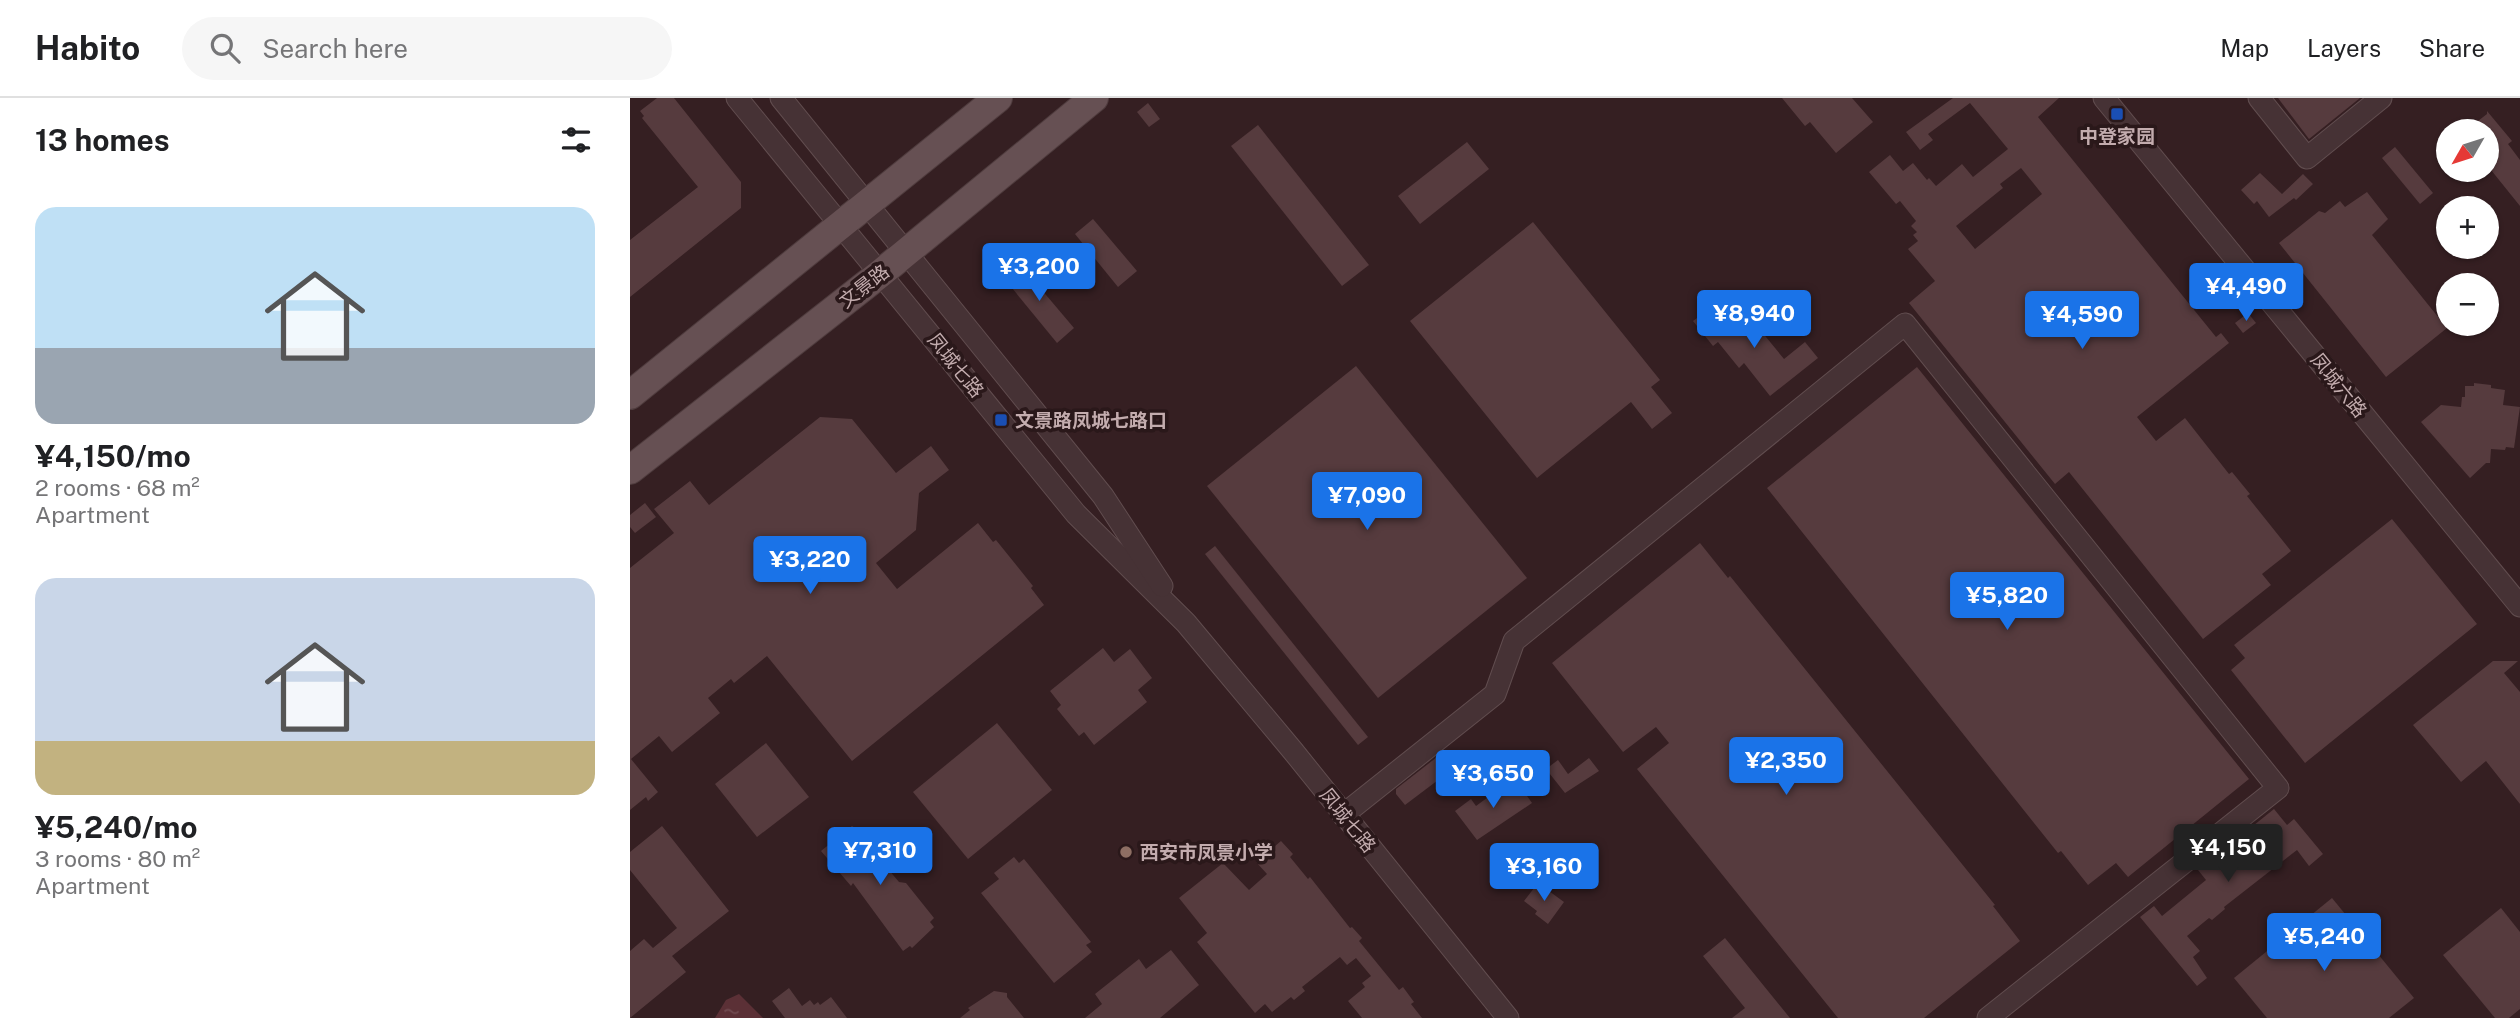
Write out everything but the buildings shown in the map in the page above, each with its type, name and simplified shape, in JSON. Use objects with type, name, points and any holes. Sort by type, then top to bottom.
[{"type":"main road","points":[[630,395],[998,98]]},
{"type":"main road","name":"文景路","points":[[630,470],[881,273],[1094,98]]},
{"type":"street","name":"凤城七路","points":[[737,98],[1076,513],[1186,623],[1508,1018]]},
{"type":"street","name":"凤城七路","points":[[781,98],[1103,496],[1186,623]]},
{"type":"street","name":"凤城六路","points":[[2104,98],[2520,606]]},
{"type":"street","points":[[2259,98],[2307,158],[2381,98]]},
{"type":"street","points":[[1343,815],[1494,694],[1514,641],[1905,324],[2278,788],[1988,1018]]},
{"type":"water","points":[[739,994],[763,1018],[715,1018],[726,1000]]},
{"type":"place","name":"中登家园","points":[[2117,114]]},
{"type":"place","name":"文景路凤城七路口","points":[[1001,420]]},
{"type":"place","name":"西安市凤景小学","points":[[1126,852]]}]
